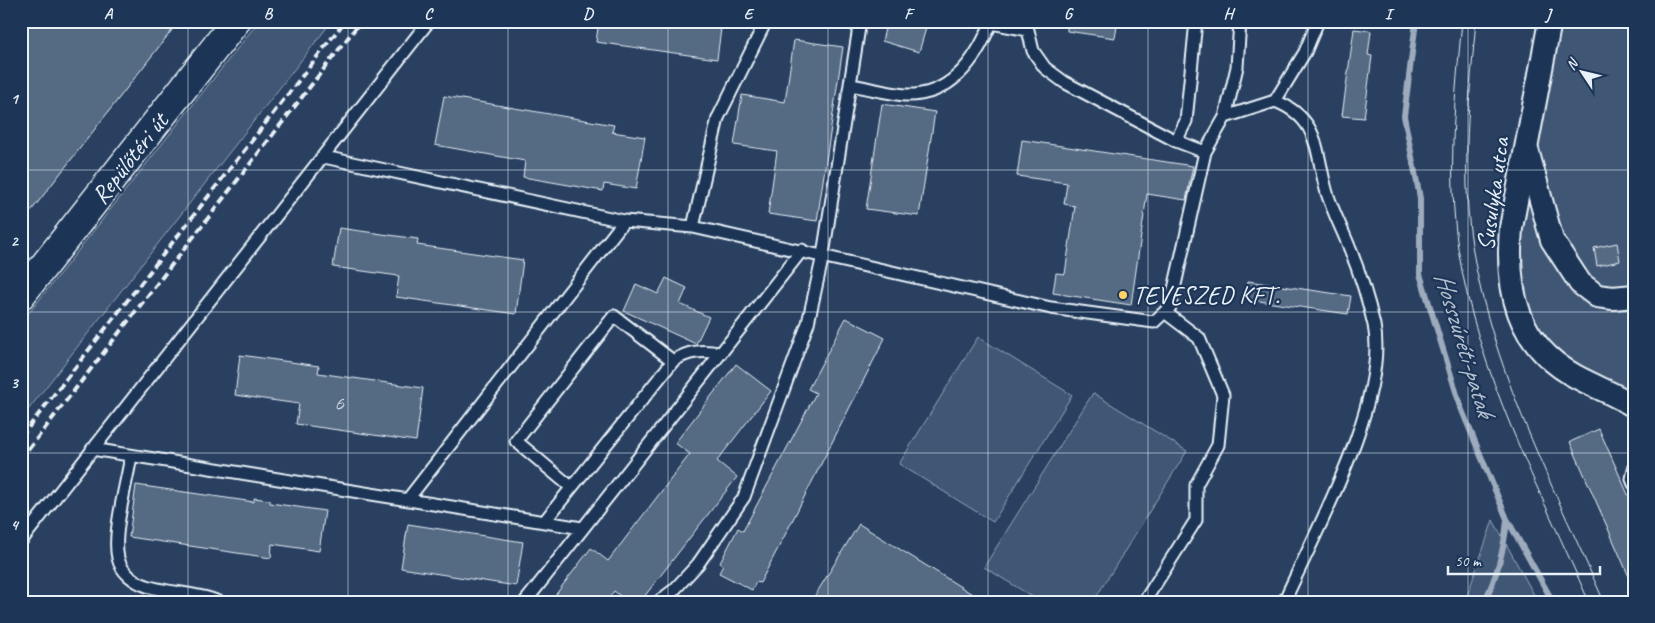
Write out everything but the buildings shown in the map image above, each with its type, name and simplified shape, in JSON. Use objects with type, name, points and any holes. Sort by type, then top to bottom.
[{"type":"street","name":"Repülőtéri út","points":[[25,284],[236,21]]},
{"type":"street","name":"Susulyka utca","points":[[1550,21],[1511,228],[1508,260],[1511,286],[1518,314],[1532,340],[1547,356],[1576,377],[1634,406]]},
{"type":"street","points":[[1525,146],[1532,161],[1552,240],[1580,283],[1597,296],[1613,298],[1634,296]]},
{"type":"lane","points":[[21,541],[429,21]]},
{"type":"lane","points":[[693,227],[718,118],[766,21]]},
{"type":"lane","points":[[658,602],[674,590],[698,564],[744,497],[808,323],[823,255],[860,21]]},
{"type":"lane","points":[[1176,141],[1186,121],[1196,21]]},
{"type":"lane","points":[[324,157],[624,222],[693,227],[1060,309],[1154,322],[1166,313],[1174,296],[1205,152],[1225,117],[1237,67],[1240,21]]},
{"type":"lane","points":[[1275,101],[1305,52],[1318,21]]},
{"type":"lane","points":[[851,85],[906,95],[938,88],[969,65],[982,45],[991,23],[1028,26],[1033,51],[1045,68],[1064,82],[1176,141],[1205,152]]},
{"type":"lane","points":[[1225,117],[1275,101],[1292,108],[1311,128],[1328,195],[1351,251],[1374,326],[1376,360],[1358,440],[1284,602]]},
{"type":"lane","points":[[408,499],[624,222]]},
{"type":"lane","points":[[525,602],[802,250]]},
{"type":"lane","points":[[1144,602],[1196,520],[1196,485],[1218,445],[1223,394],[1199,338],[1166,313]]},
{"type":"lane","points":[[571,487],[516,441],[614,316],[672,361]]},
{"type":"lane","points":[[544,522],[672,361],[684,354],[696,351],[720,354]]},
{"type":"lane","points":[[92,450],[582,528]]},
{"type":"lane","points":[[131,456],[116,544],[118,560],[127,575],[138,583],[149,587],[204,596],[219,602]]},
{"type":"lane","points":[[1634,469],[1632,479],[1634,484]]},
{"type":"shaded area","points":[[259,21],[332,21],[21,419],[21,323]]},
{"type":"shaded area","points":[[1550,21],[1634,21],[1634,415],[1532,329],[1513,249]]},
{"type":"shaded area","points":[[978,337],[1072,395],[993,522],[899,464]]},
{"type":"shaded area","points":[[1093,393],[1187,451],[1093,602],[1041,602],[984,567]]},
{"type":"shaded area","points":[[1493,520],[1538,602],[1465,602]]},
{"type":"waterway","name":"Hosszúréti-patak","points":[[1416,21],[1404,116],[1420,198],[1420,274],[1461,408],[1507,519],[1553,602]]},
{"type":"waterway","points":[[1484,602],[1500,562],[1507,520]]},
{"type":"tram line","points":[[1462,21],[1453,134],[1453,191],[1458,248],[1467,294],[1479,340],[1512,429],[1589,602]]},
{"type":"tram line","points":[[1476,21],[1468,121],[1467,171],[1469,221],[1476,270],[1488,319],[1522,416],[1604,602]]},
{"type":"railway","points":[[21,437],[345,21]]},
{"type":"railway","points":[[21,459],[361,21]]},
{"type":"place","name":"TEVESZED KFT.","points":[[1123,295]]}]
